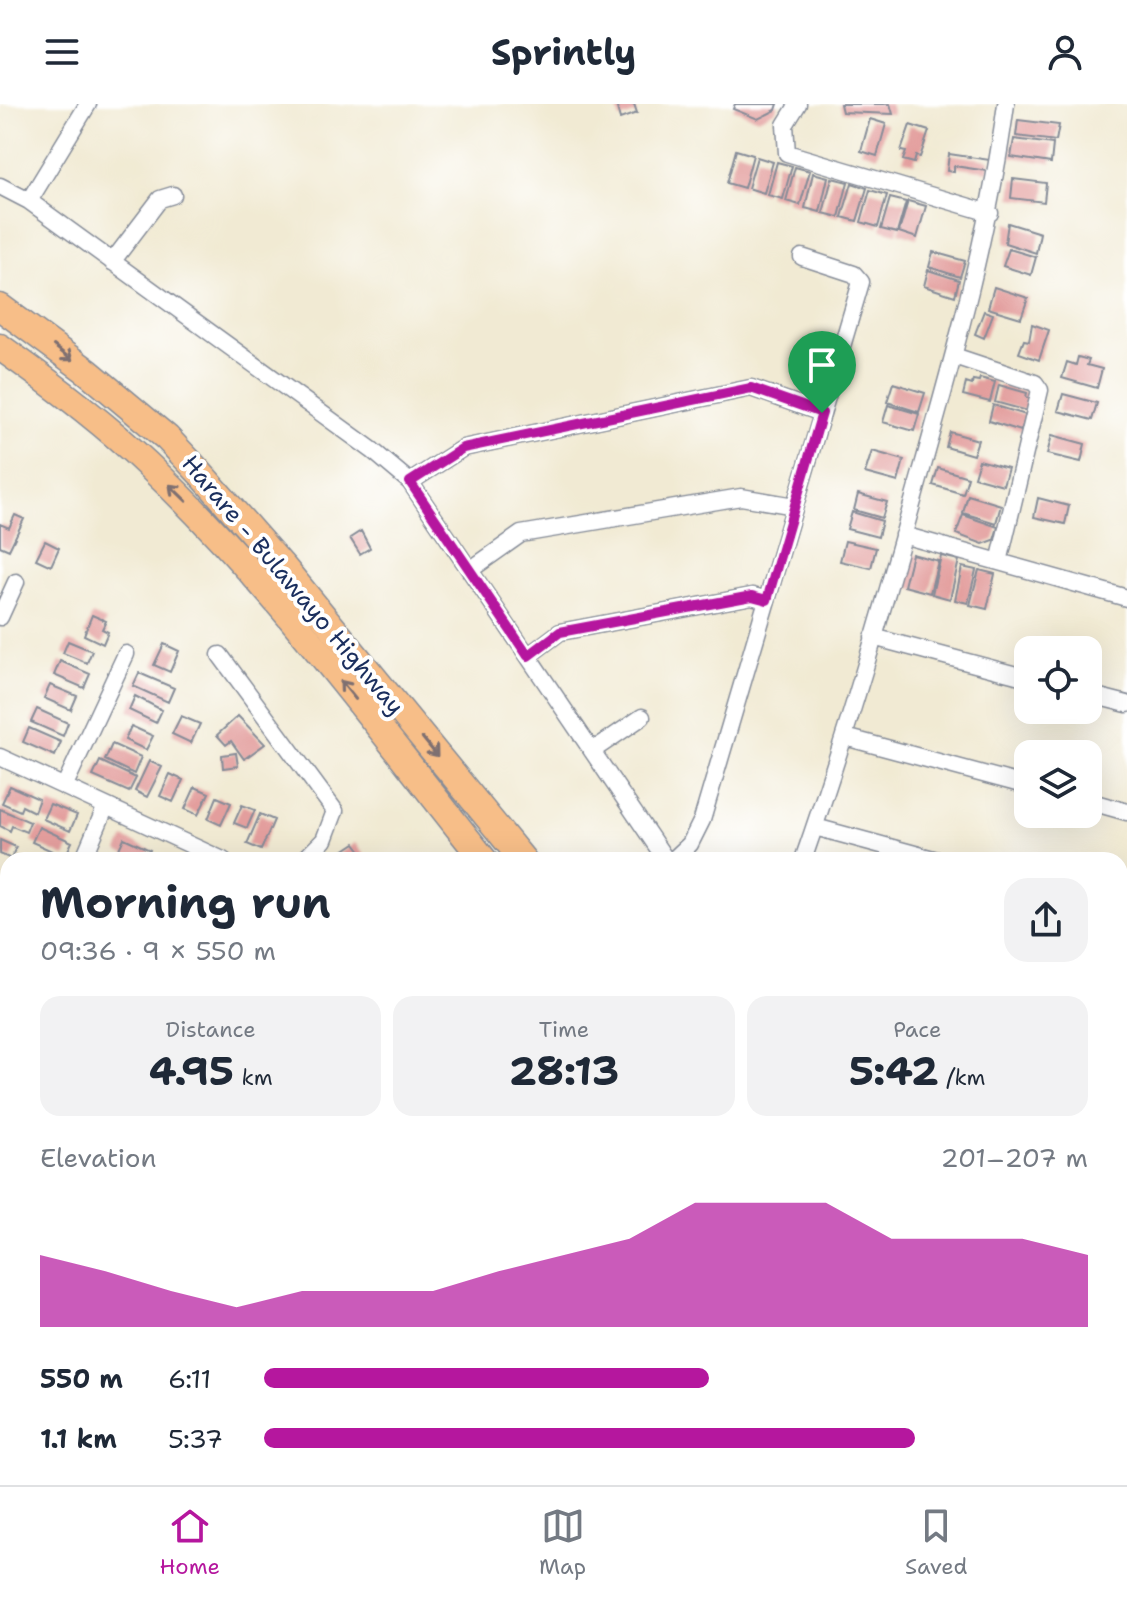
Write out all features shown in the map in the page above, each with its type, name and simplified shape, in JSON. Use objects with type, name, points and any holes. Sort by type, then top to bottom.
[{"type":"highway","name":"Harare - Bulawayo Highway","points":[[0,307],[88,372],[167,438],[283,567],[516,852]]},
{"type":"highway","name":"Harare - Bulawayo Highway","points":[[0,347],[48,381],[144,461],[215,532],[270,593],[478,852]]},
{"type":"street","points":[[29,201],[88,104]]},
{"type":"street","points":[[798,104],[785,125],[787,153],[990,213]]},
{"type":"street","points":[[806,852],[845,737],[954,356],[990,213],[1006,104]]},
{"type":"street","points":[[0,186],[29,201],[372,450],[410,482],[661,852]]},
{"type":"street","points":[[112,262],[160,199],[173,195]]},
{"type":"street","points":[[682,852],[690,844],[702,820],[861,282],[854,274],[802,257]]},
{"type":"street","points":[[954,356],[1035,383],[1040,390],[999,562]]},
{"type":"street","points":[[410,482],[463,448],[751,388],[822,413]]},
{"type":"street","points":[[470,570],[521,534],[741,497],[795,506]]},
{"type":"street","points":[[903,535],[1127,598]]},
{"type":"street","points":[[0,617],[16,582]]},
{"type":"street","points":[[528,656],[560,632],[752,596],[767,600]]},
{"type":"street","points":[[873,637],[1014,674]]},
{"type":"street","points":[[64,787],[126,654]]},
{"type":"street","points":[[220,655],[335,811],[324,840],[312,852]]},
{"type":"street","points":[[1102,698],[1127,704]]},
{"type":"street","points":[[592,751],[642,717]]},
{"type":"street","points":[[845,737],[1014,782]]},
{"type":"street","points":[[0,757],[206,852]]},
{"type":"street","points":[[1102,805],[1127,812]]},
{"type":"street","points":[[86,852],[106,806]]},
{"type":"street","points":[[815,827],[907,852]]},
{"type":"building","points":[[616,104],[634,104],[637,113],[620,119]]},
{"type":"building","points":[[735,104],[778,104],[776,110],[758,119],[733,109]]},
{"type":"building","points":[[840,104],[890,104],[893,114],[842,112]]},
{"type":"building","points":[[870,119],[886,124],[877,156],[861,151]]},
{"type":"building","points":[[1018,120],[1059,125],[1056,141],[1016,136]]},
{"type":"building","points":[[910,125],[929,131],[920,157],[916,156],[914,163],[903,160],[906,152],[901,151]]},
{"type":"building","points":[[1014,139],[1053,144],[1051,163],[1011,157]]},
{"type":"building","points":[[736,150],[753,155],[744,188],[727,183]]},
{"type":"building","points":[[949,154],[990,160],[988,171],[954,166],[954,172],[947,171]]},
{"type":"building","points":[[757,157],[773,162],[764,193],[748,188]]},
{"type":"building","points":[[777,162],[792,166],[783,199],[768,195]]},
{"type":"building","points":[[795,167],[810,171],[800,205],[786,201]]},
{"type":"building","points":[[813,173],[828,177],[820,212],[805,208]]},
{"type":"building","points":[[832,178],[848,182],[839,217],[823,213]]},
{"type":"building","points":[[1013,179],[1046,183],[1044,202],[1011,198]]},
{"type":"building","points":[[852,183],[867,188],[857,221],[842,217]]},
{"type":"building","points":[[870,190],[887,195],[878,227],[861,222]]},
{"type":"building","points":[[890,198],[906,202],[897,233],[881,229]]},
{"type":"building","points":[[908,201],[926,206],[917,238],[899,232]]},
{"type":"building","points":[[1008,223],[1040,233],[1036,253],[1005,243]]},
{"type":"building","points":[[1009,249],[1036,257],[1031,275],[1003,266]]},
{"type":"building","points":[[933,252],[965,261],[960,277],[929,267]]},
{"type":"building","points":[[928,270],[959,280],[955,296],[924,286]]},
{"type":"building","points":[[994,287],[1028,298],[1021,318],[988,308]]},
{"type":"building","points":[[984,311],[993,314],[984,338],[975,334]]},
{"type":"building","points":[[1032,324],[1049,330],[1039,360],[1019,353],[1024,340],[1029,341]]},
{"type":"building","points":[[1078,357],[1089,360],[1087,365],[1102,369],[1097,388],[1062,378],[1067,362],[1076,365]]},
{"type":"building","points":[[980,378],[995,382],[990,402],[963,395],[966,383],[972,385],[973,380],[979,381]]},
{"type":"building","points":[[893,383],[925,393],[919,412],[887,402]]},
{"type":"building","points":[[999,385],[1027,393],[1026,397],[1032,399],[1028,411],[995,402]]},
{"type":"building","points":[[1063,394],[1097,403],[1092,420],[1058,411]]},
{"type":"building","points":[[888,405],[919,414],[914,431],[883,422]]},
{"type":"building","points":[[993,405],[1026,415],[1021,431],[989,421]]},
{"type":"building","points":[[950,432],[978,440],[973,455],[946,447]]},
{"type":"building","points":[[1052,435],[1085,444],[1081,462],[1047,454]]},
{"type":"building","points":[[872,451],[904,460],[898,482],[865,473]]},
{"type":"building","points":[[979,460],[1008,468],[1003,485],[974,477]]},
{"type":"building","points":[[938,468],[968,477],[963,494],[933,485]]},
{"type":"building","points":[[858,494],[887,502],[882,518],[854,510]]},
{"type":"building","points":[[968,495],[1001,505],[996,523],[963,513]]},
{"type":"building","points":[[1038,498],[1069,506],[1065,524],[1034,517]]},
{"type":"building","points":[[852,512],[882,521],[878,537],[847,529]]},
{"type":"building","points":[[15,515],[24,519],[9,550],[0,546],[0,524],[9,528]]},
{"type":"building","points":[[963,515],[998,527],[994,540],[983,544],[956,534]]},
{"type":"building","points":[[361,531],[370,548],[360,554],[350,538]]},
{"type":"building","points":[[45,541],[59,548],[51,566],[36,559]]},
{"type":"building","points":[[845,541],[876,548],[871,568],[840,561]]},
{"type":"building","points":[[912,554],[938,561],[930,593],[904,586]]},
{"type":"building","points":[[941,556],[959,560],[950,599],[932,594]]},
{"type":"building","points":[[962,567],[976,570],[968,603],[955,600]]},
{"type":"building","points":[[979,570],[995,574],[987,609],[970,605]]},
{"type":"building","points":[[92,615],[106,621],[102,629],[108,632],[103,644],[84,635]]},
{"type":"building","points":[[68,641],[92,651],[87,663],[63,653]]},
{"type":"building","points":[[164,644],[179,651],[170,672],[154,665]]},
{"type":"building","points":[[60,661],[90,674],[84,688],[54,675]]},
{"type":"building","points":[[139,673],[174,688],[168,702],[133,686]]},
{"type":"building","points":[[50,685],[77,696],[71,710],[44,698]]},
{"type":"building","points":[[135,696],[162,710],[156,723],[129,710]]},
{"type":"building","points":[[37,709],[68,723],[63,736],[31,722]]},
{"type":"building","points":[[181,716],[200,724],[191,743],[172,734]]},
{"type":"building","points":[[238,716],[265,744],[244,759],[231,741],[226,745],[217,735]]},
{"type":"building","points":[[131,726],[153,736],[146,750],[125,740]]},
{"type":"building","points":[[29,728],[61,742],[55,756],[23,742]]},
{"type":"building","points":[[112,744],[141,757],[134,774],[105,760]]},
{"type":"building","points":[[236,753],[238,766],[223,768],[222,755]]},
{"type":"building","points":[[100,761],[136,778],[129,792],[93,776]]},
{"type":"building","points":[[149,761],[162,767],[147,797],[135,791]]},
{"type":"building","points":[[170,774],[183,780],[173,802],[160,796]]},
{"type":"building","points":[[10,786],[39,799],[34,812],[22,806],[20,811],[2,803]]},
{"type":"building","points":[[195,787],[209,793],[198,815],[185,809]]},
{"type":"building","points":[[217,797],[231,803],[221,825],[208,819]]},
{"type":"building","points":[[50,804],[77,815],[70,831],[43,819]]},
{"type":"building","points":[[242,805],[255,810],[247,828],[234,823]]},
{"type":"building","points":[[0,809],[30,822],[26,832],[12,826],[10,831],[0,826]]},
{"type":"building","points":[[260,814],[274,820],[261,850],[247,844]]},
{"type":"building","points":[[39,827],[72,842],[67,852],[54,852],[32,842]]},
{"type":"building","points":[[124,838],[150,850],[149,852],[118,851]]},
{"type":"building","points":[[0,840],[16,847],[14,852],[0,852]]},
{"type":"building","points":[[355,843],[362,852],[342,852]]},
{"type":"route","points":[[751,388],[822,413],[767,600],[752,596],[560,632],[528,656],[410,482],[463,448],[751,388]]}]
